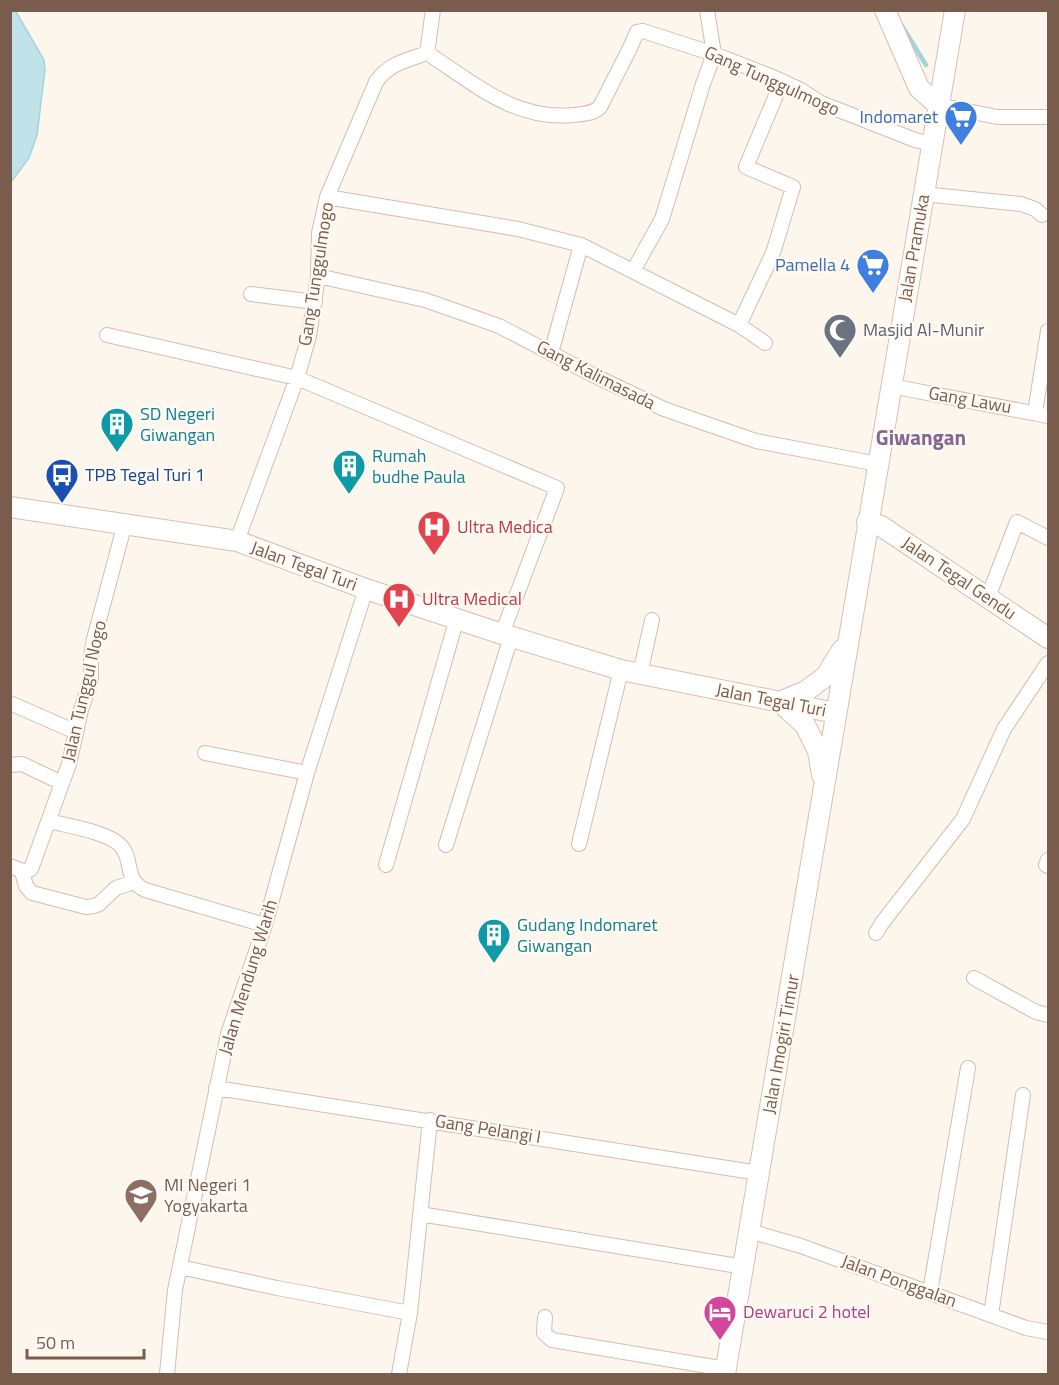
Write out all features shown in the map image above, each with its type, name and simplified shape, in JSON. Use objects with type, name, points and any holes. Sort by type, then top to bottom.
[{"type":"main road","points":[[885,10],[919,88],[938,105]]},
{"type":"main road","name":"Jalan Pramuka","points":[[836,713],[955,10]]},
{"type":"main road","name":"Jalan Tegal Turi","points":[[10,507],[237,541],[366,588],[507,635],[630,672],[836,713]]},
{"type":"main road","name":"Jalan Tegal Gendu","points":[[867,522],[880,526],[1048,638]]},
{"type":"main road","points":[[824,786],[818,751],[806,725],[780,702],[806,691],[826,676],[848,640]]},
{"type":"main road","name":"Jalan Imogiri Timur","points":[[726,1372],[836,713]]},
{"type":"street","points":[[427,53],[433,10]]},
{"type":"street","points":[[633,271],[662,219],[714,54],[707,10]]},
{"type":"street","name":"Gang Tunggulmogo","points":[[237,541],[297,378],[309,336],[318,276],[319,233],[327,197],[379,78],[396,63],[427,53],[497,99],[528,112],[563,116],[596,111],[600,107],[637,32],[643,31],[714,54],[782,81],[821,103],[915,140],[932,144]]},
{"type":"street","points":[[739,325],[773,253],[793,187],[746,167],[782,81]]},
{"type":"street","points":[[938,105],[997,117],[1048,117]]},
{"type":"street","points":[[923,194],[1022,204],[1035,208],[1042,215]]},
{"type":"street","points":[[327,197],[518,229],[581,245],[739,325],[765,342]]},
{"type":"street","points":[[551,353],[581,245]]},
{"type":"street","name":"Gang Kalimasada","points":[[318,276],[425,300],[499,326],[664,409],[756,441],[878,464]]},
{"type":"street","points":[[251,294],[315,302]]},
{"type":"street","points":[[1042,414],[1048,331]]},
{"type":"street","points":[[107,334],[297,378],[557,488],[507,635],[446,845]]},
{"type":"street","name":"Gang Lawu","points":[[891,386],[1042,414]]},
{"type":"street","points":[[988,597],[1015,524],[1019,522],[1048,538]]},
{"type":"street","name":"Jalan Tunggul Nogo","points":[[16,869],[27,872],[31,868],[62,783],[91,680],[92,650],[125,523]]},
{"type":"street","name":"Jalan Mendung Warih","points":[[167,1374],[175,1290],[228,1034],[265,925],[306,773],[366,588]]},
{"type":"street","points":[[386,865],[457,618]]},
{"type":"street","points":[[579,844],[630,672],[652,620]]},
{"type":"street","points":[[876,933],[963,819],[1004,729],[1048,663]]},
{"type":"street","points":[[10,703],[76,732]]},
{"type":"street","points":[[205,753],[306,773]]},
{"type":"street","points":[[10,765],[22,764],[62,783]]},
{"type":"street","points":[[49,821],[115,841],[125,853],[134,882],[145,890],[265,925]]},
{"type":"street","points":[[1048,860],[1046,865],[1048,866]]},
{"type":"street","points":[[16,869],[32,893],[86,907],[99,904],[112,891],[134,882]]},
{"type":"street","points":[[974,978],[1036,1012],[1048,1015]]},
{"type":"street","points":[[930,1292],[968,1068]]},
{"type":"street","name":"Gang Pelangi I","points":[[216,1089],[430,1120],[759,1173]]},
{"type":"street","points":[[991,1316],[1023,1095]]},
{"type":"street","points":[[399,1374],[410,1313],[430,1120]]},
{"type":"street","points":[[420,1214],[744,1267]]},
{"type":"street","name":"Jalan Ponggalan","points":[[750,1231],[801,1246],[1026,1328],[1048,1332]]},
{"type":"street","points":[[180,1267],[410,1313]]},
{"type":"street","points":[[545,1317],[544,1334],[552,1340],[726,1372]]},
{"type":"water","points":[[15,10],[44,60],[45,70],[37,135],[29,158],[11,182],[10,11]]},
{"type":"waterway","points":[[899,21],[926,65]]},
{"type":"place","name":"Indomaret","points":[[961,146]]},
{"type":"place","name":"Pamella 4","points":[[873,294]]},
{"type":"place","name":"Masjid Al-Munir","points":[[840,359]]},
{"type":"place","name":"SD Negeri Giwangan","points":[[117,453]]},
{"type":"place","name":"Rumah budhe Paula","points":[[349,495]]},
{"type":"place","name":"TPB Tegal Turi 1","points":[[62,504]]},
{"type":"place","name":"Ultra Medica","points":[[434,556]]},
{"type":"place","name":"Ultra Medical","points":[[399,628]]},
{"type":"place","name":"Gudang Indomaret Giwangan","points":[[494,964]]},
{"type":"place","name":"MI Negeri 1 Yogyakarta","points":[[141,1224]]},
{"type":"place","name":"Dewaruci 2 hotel","points":[[720,1341]]},
{"type":"district","name":"Giwangan","points":[[921,438]]}]
